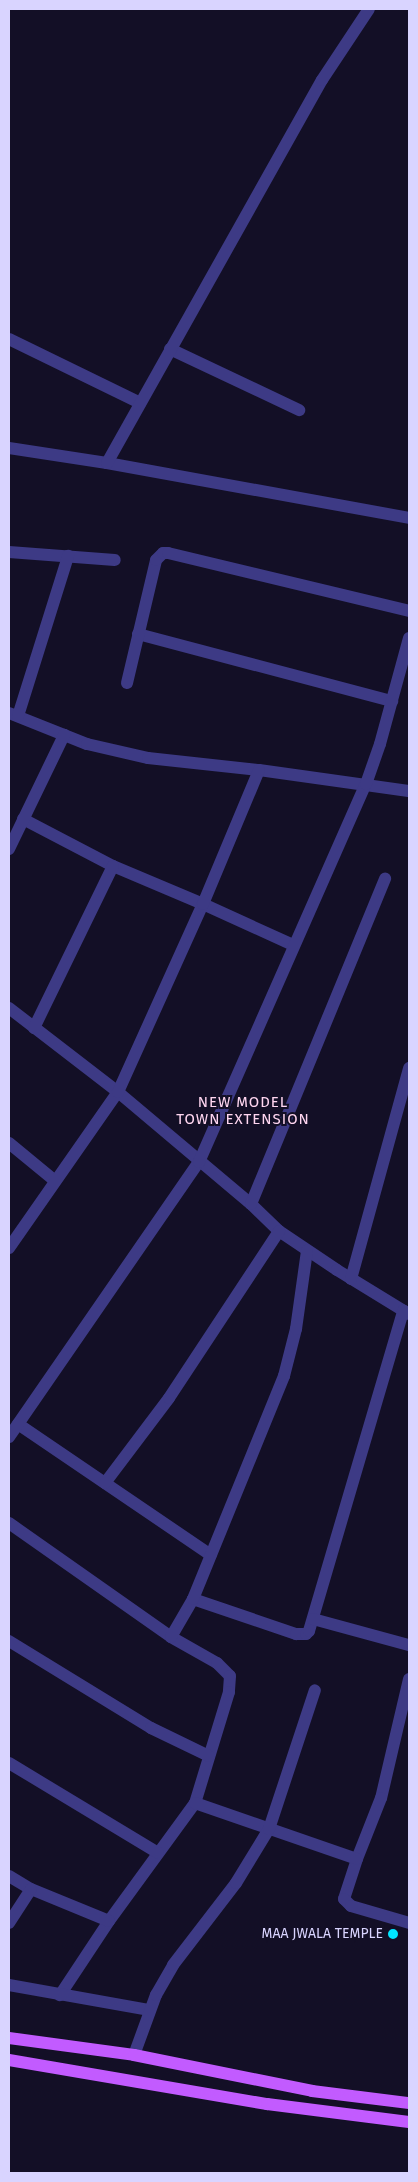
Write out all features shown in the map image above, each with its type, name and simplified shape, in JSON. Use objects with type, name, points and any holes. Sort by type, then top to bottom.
[{"type":"main road","points":[[9,2038],[134,2056],[312,2091],[409,2103]]},
{"type":"main road","points":[[9,2060],[267,2104],[409,2122]]},
{"type":"street","points":[[107,463],[322,80],[369,9]]},
{"type":"street","points":[[9,339],[140,404]]},
{"type":"street","points":[[170,349],[299,410]]},
{"type":"street","points":[[9,448],[107,463],[409,518]]},
{"type":"street","points":[[9,552],[115,560]]},
{"type":"street","points":[[127,683],[156,560],[163,553],[409,611]]},
{"type":"street","points":[[68,556],[13,715],[64,735],[148,758],[259,770],[409,791]]},
{"type":"street","points":[[138,634],[392,701]]},
{"type":"street","points":[[9,1436],[199,1162],[293,945],[366,784],[409,638]]},
{"type":"street","points":[[396,687],[409,690]]},
{"type":"street","points":[[9,849],[64,735]]},
{"type":"street","points":[[9,1248],[54,1180],[118,1092],[203,904],[259,770]]},
{"type":"street","points":[[23,819],[113,866],[293,945]]},
{"type":"street","points":[[34,1028],[113,866]]},
{"type":"street","points":[[250,1204],[385,879]]},
{"type":"street","points":[[9,1008],[118,1092],[279,1231],[307,1251],[406,1312],[313,1619],[306,1634],[296,1634],[193,1600]]},
{"type":"street","points":[[351,1279],[409,1068]]},
{"type":"street","points":[[9,1143],[54,1180]]},
{"type":"street","points":[[105,1483],[169,1398],[279,1231]]},
{"type":"street","points":[[171,1637],[193,1600],[284,1376],[296,1329],[307,1251]]},
{"type":"street","points":[[18,1424],[210,1555]]},
{"type":"street","points":[[9,1523],[171,1637],[217,1663],[230,1676],[229,1692],[195,1803],[109,1921],[60,1995]]},
{"type":"street","points":[[313,1619],[409,1645]]},
{"type":"street","points":[[9,1641],[136,1720],[209,1756]]},
{"type":"street","points":[[409,1679],[381,1798],[345,1896],[345,1902],[350,1906],[409,1922]]},
{"type":"street","points":[[134,2056],[150,2010],[174,1965],[236,1883],[269,1829],[315,1690]]},
{"type":"street","points":[[9,1763],[158,1853]]},
{"type":"street","points":[[195,1803],[357,1859]]},
{"type":"street","points":[[9,1876],[30,1889],[109,1921]]},
{"type":"street","points":[[9,1924],[30,1889]]},
{"type":"street","points":[[9,1985],[150,2010]]},
{"type":"place","name":"MAA JWALA TEMPLE","points":[[393,1934]]},
{"type":"district","name":"NEW MODEL TOWN EXTENSION","points":[[243,1110]]}]
